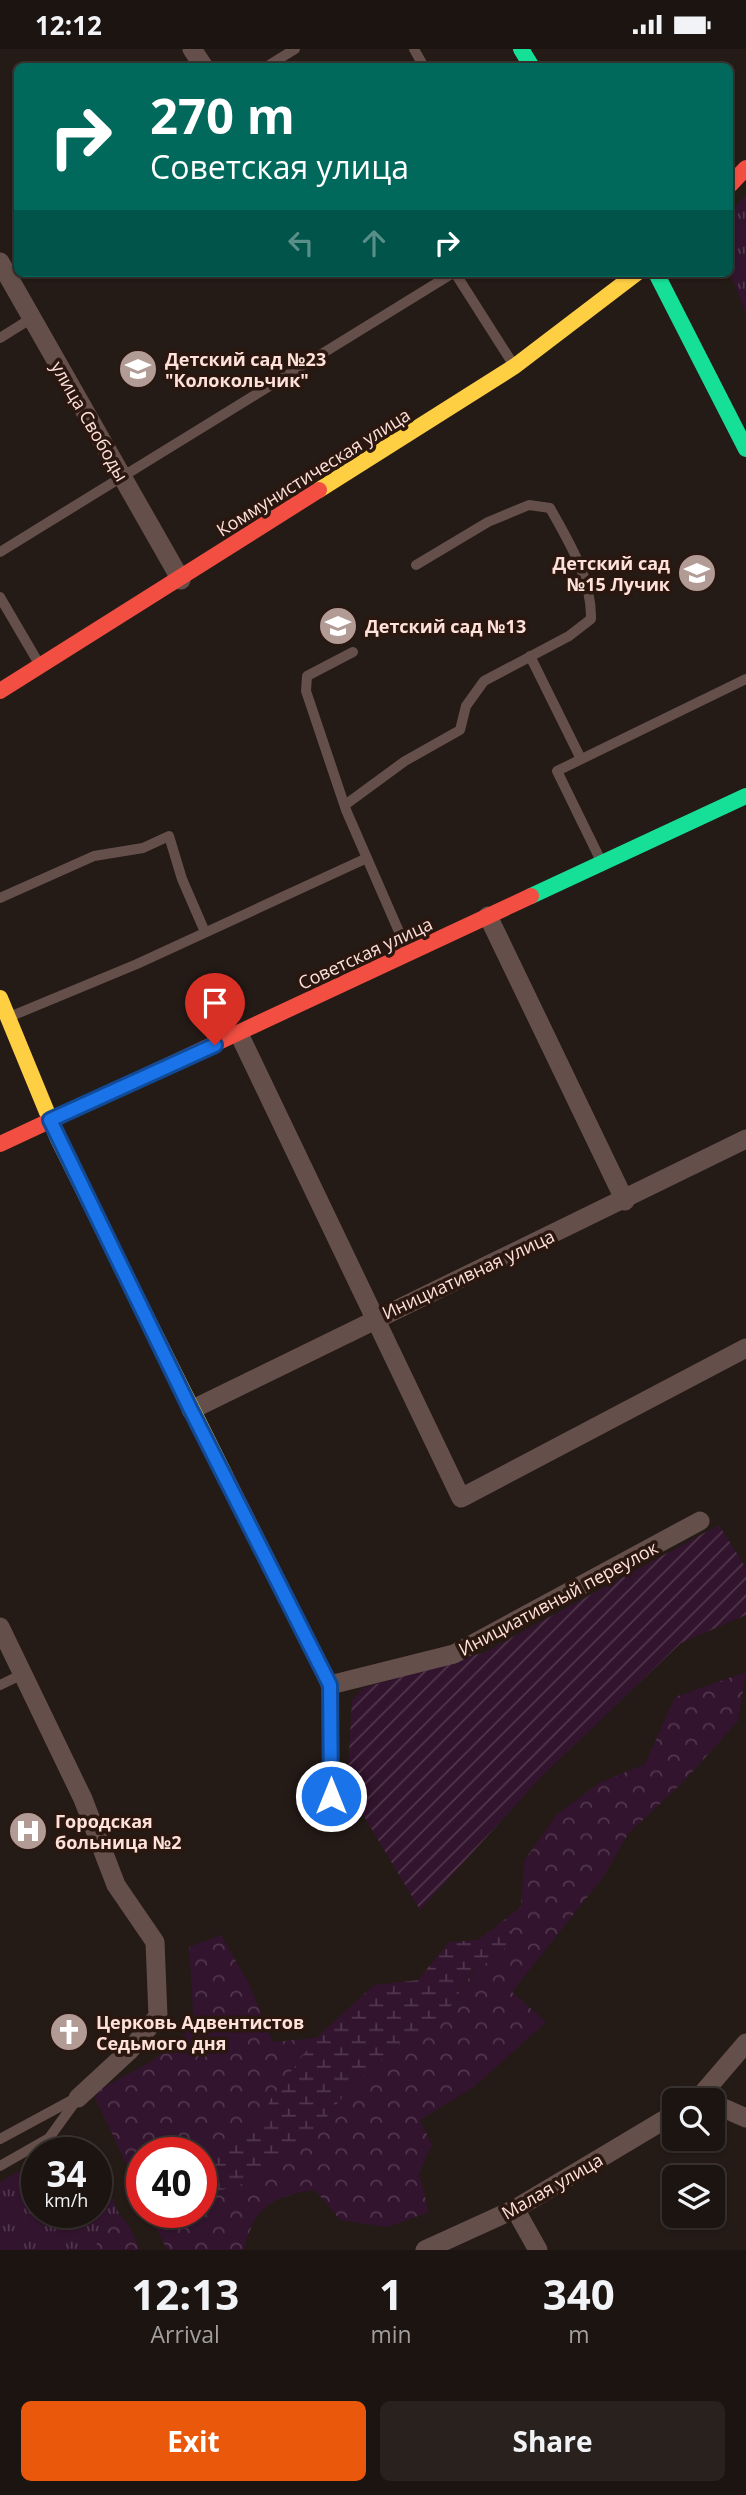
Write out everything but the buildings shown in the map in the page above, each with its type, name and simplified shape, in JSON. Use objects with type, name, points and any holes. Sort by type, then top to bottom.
[{"type":"street","points":[[733,182],[746,168]]},
{"type":"street","name":"улица Свободы","points":[[3,274],[32,319],[181,580]]},
{"type":"street","name":"Коммунистическая улица","points":[[0,691],[181,580],[515,366],[631,277]]},
{"type":"street","points":[[658,277],[746,449]]},
{"type":"street","name":"Советская улица","points":[[0,1144],[746,796]]},
{"type":"street","points":[[488,916],[625,1201]]},
{"type":"street","points":[[0,998],[50,1120],[191,1410],[330,1685],[331,1796]]},
{"type":"street","points":[[239,1034],[461,1499],[746,1348]]},
{"type":"street","name":"Инициативная улица","points":[[191,1410],[373,1319],[625,1201],[745,1141]]},
{"type":"street","name":"Инициативный переулок","points":[[330,1685],[454,1654],[699,1521]]},
{"type":"street","points":[[0,1626],[83,1799],[116,1885],[155,1942],[158,2016],[130,2050],[78,2098]]},
{"type":"street","points":[[713,2088],[746,2043]]},
{"type":"street","points":[[725,2109],[746,2118]]},
{"type":"street","name":"Малая улица","points":[[425,2250],[515,2209],[662,2121]]},
{"type":"street","points":[[515,2209],[538,2250]]},
{"type":"lane","points":[[272,63],[295,49]]},
{"type":"lane","points":[[0,552],[447,277]]},
{"type":"lane","points":[[457,277],[515,366]]},
{"type":"lane","points":[[0,338],[32,319]]},
{"type":"lane","points":[[345,805],[405,761],[460,730],[466,706],[484,681],[569,636],[591,619],[592,603],[577,557],[550,508],[529,505],[488,522],[416,565]]},
{"type":"lane","points":[[0,597],[40,666]]},
{"type":"lane","points":[[352,652],[307,677],[306,691],[345,805],[409,954]]},
{"type":"lane","points":[[530,656],[581,759]]},
{"type":"lane","points":[[602,863],[557,771],[746,679]]},
{"type":"lane","points":[[0,898],[94,856],[143,848],[169,836],[182,879],[205,932]]},
{"type":"lane","points":[[9,1017],[367,858]]},
{"type":"lane","points":[[0,1685],[23,1674]]},
{"type":"lane","points":[[0,2139],[78,2098]]},
{"type":"lane","points":[[0,2166],[48,2138],[78,2098]]},
{"type":"green space","points":[[746,194],[746,314],[732,277],[733,210]]},
{"type":"green space","points":[[719,1525],[746,1568],[746,1615],[681,1643],[542,1776],[420,1910],[347,1788],[352,1700],[363,1688],[485,1652]]},
{"type":"green space","points":[[746,1672],[738,1721],[684,1781],[628,1834],[604,1876],[512,1992],[546,2022],[474,2087],[420,2120],[432,2145],[419,2174],[429,2212],[387,2227],[340,2220],[315,2190],[300,2192],[277,2200],[260,2213],[253,2223],[244,2250],[167,2250],[157,2228],[217,2228],[217,2191],[252,2181],[318,2128],[348,2090],[401,2041],[439,2026],[475,1968],[521,1907],[524,1861],[556,1815],[599,1783],[645,1764],[675,1697]]},
{"type":"green space","points":[[521,1907],[501,1957],[474,1968],[439,2026],[401,2041],[348,2090],[318,2128],[288,2155],[252,2181],[217,2191],[217,2149],[259,2127],[270,2100],[316,2038],[374,1985],[418,1980],[449,1942],[478,1940]]},
{"type":"green space","points":[[221,1935],[248,1982],[273,2042],[316,2038],[270,2100],[259,2127],[217,2149],[217,2137],[126,2137],[126,2163],[95,2098],[99,2090],[152,2061],[194,2026],[189,1947]]},
{"type":"green space","points":[[21,2170],[21,2228],[108,2228],[92,2250],[0,2250],[0,2182]]},
{"type":"green space","points":[[112,2198],[119,2214],[112,2223]]},
{"type":"green space","points":[[119,2214],[126,2222],[126,2228],[130,2228],[140,2250],[92,2250],[108,2228],[112,2228]]},
{"type":"traffic: fast","points":[[521,49],[530,63]]},
{"type":"traffic: fast","points":[[658,277],[746,449]]},
{"type":"traffic: fast","points":[[531,896],[746,796]]},
{"type":"traffic: slow","points":[[319,490],[515,366],[632,277]]},
{"type":"traffic: slow","points":[[0,998],[58,1139],[225,1475]]},
{"type":"traffic: jam","points":[[733,182],[746,168]]},
{"type":"traffic: jam","points":[[0,691],[319,490]]},
{"type":"traffic: jam","points":[[0,1144],[531,896]]},
{"type":"traffic: jam","points":[[225,1475],[330,1685],[331,1796]]},
{"type":"place","name":"Детский сад №23 \"Колокольчик\"","points":[[138,369]]},
{"type":"place","name":"Детский сад №15 Лучик","points":[[697,573]]},
{"type":"place","name":"Детский сад №13","points":[[338,626]]},
{"type":"place","name":"Городская больница №2","points":[[28,1831]]},
{"type":"place","name":"Церковь Адвентистов Седьмого дня","points":[[69,2032]]},
{"type":"route","points":[[215,1045],[50,1120],[191,1410],[330,1685],[331,1796]]}]
